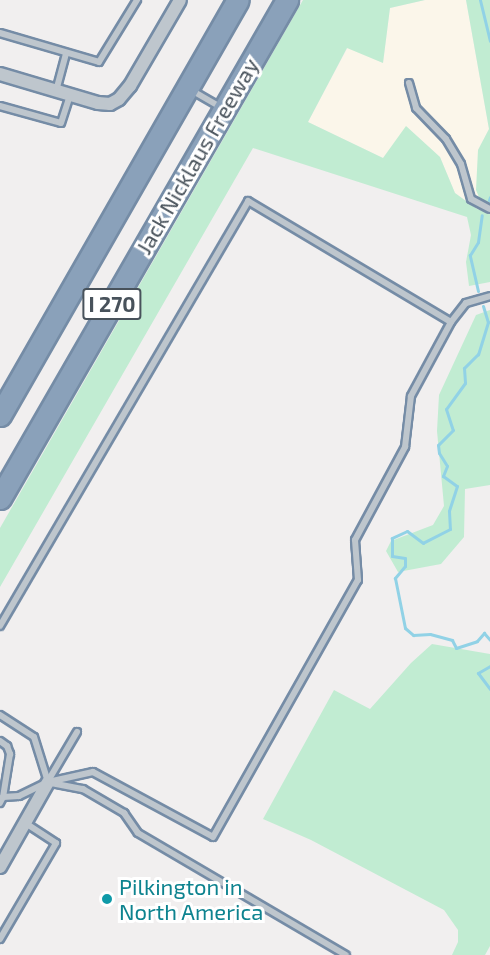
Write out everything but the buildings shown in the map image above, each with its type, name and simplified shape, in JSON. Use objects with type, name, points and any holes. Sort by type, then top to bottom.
[{"type":"highway","name":"Jack Nicklaus Freeway","points":[[0,415],[238,0]]},
{"type":"highway","name":"Jack Nicklaus Freeway","points":[[0,498],[287,0]]},
{"type":"street","points":[[0,74],[98,103],[110,104],[119,99],[130,86],[180,0]]},
{"type":"street","points":[[0,867],[48,782]]},
{"type":"lane","points":[[0,33],[99,63],[137,0]]},
{"type":"lane","points":[[56,91],[66,53]]},
{"type":"lane","points":[[409,83],[416,108],[446,139],[461,164],[471,199],[490,209]]},
{"type":"lane","points":[[188,88],[224,109]]},
{"type":"lane","points":[[0,106],[62,123],[70,95]]},
{"type":"lane","points":[[0,626],[248,201],[451,322]]},
{"type":"lane","points":[[0,741],[8,746],[10,754],[2,800],[19,796],[48,782],[93,772],[213,837],[358,580],[355,540],[405,447],[411,396],[451,322],[466,303],[490,296]]},
{"type":"lane","points":[[0,715],[27,730],[34,737],[48,782]]},
{"type":"lane","points":[[48,782],[78,732]]},
{"type":"lane","points":[[48,782],[83,789],[124,813],[138,832],[346,955]]},
{"type":"lane","points":[[0,939],[56,843],[25,823]]},
{"type":"shaded area","points":[[425,0],[466,0],[489,129],[478,150],[481,202],[477,209],[455,193],[440,157],[407,127],[383,158],[308,122],[348,47],[383,63],[390,8]]},
{"type":"green space","points":[[303,0],[425,0],[390,8],[383,63],[347,48],[308,122],[383,158],[406,126],[440,157],[455,193],[477,209],[490,213],[490,282],[469,286],[466,262],[471,235],[467,217],[253,148],[0,587],[0,528]]},
{"type":"green space","points":[[466,0],[490,0],[490,205],[481,202],[476,190],[478,150],[489,129]]},
{"type":"green space","points":[[490,310],[490,485],[465,489],[464,537],[441,564],[398,572],[386,551],[391,541],[433,525],[444,506],[437,431],[439,395],[476,315]]},
{"type":"green space","points":[[432,644],[490,654],[490,946],[485,955],[452,955],[458,942],[458,930],[444,910],[311,840],[263,819],[334,690],[370,709],[411,663]]},
{"type":"waterway","points":[[480,0],[490,41]]},
{"type":"waterway","points":[[478,291],[470,255],[478,242],[482,215]]},
{"type":"waterway","points":[[483,306],[488,322],[478,354],[464,368],[465,383],[446,409],[453,430],[438,445],[439,453],[447,466],[443,476],[457,486],[449,511],[450,529],[423,543],[407,531],[392,538],[392,556],[405,558],[405,566],[395,578],[405,628],[413,635],[430,634],[452,640],[456,648],[477,641],[484,633],[490,640]]},
{"type":"waterway","points":[[490,666],[478,673],[490,689]]},
{"type":"place","name":"Pilkington in North America","points":[[107,899]]}]
